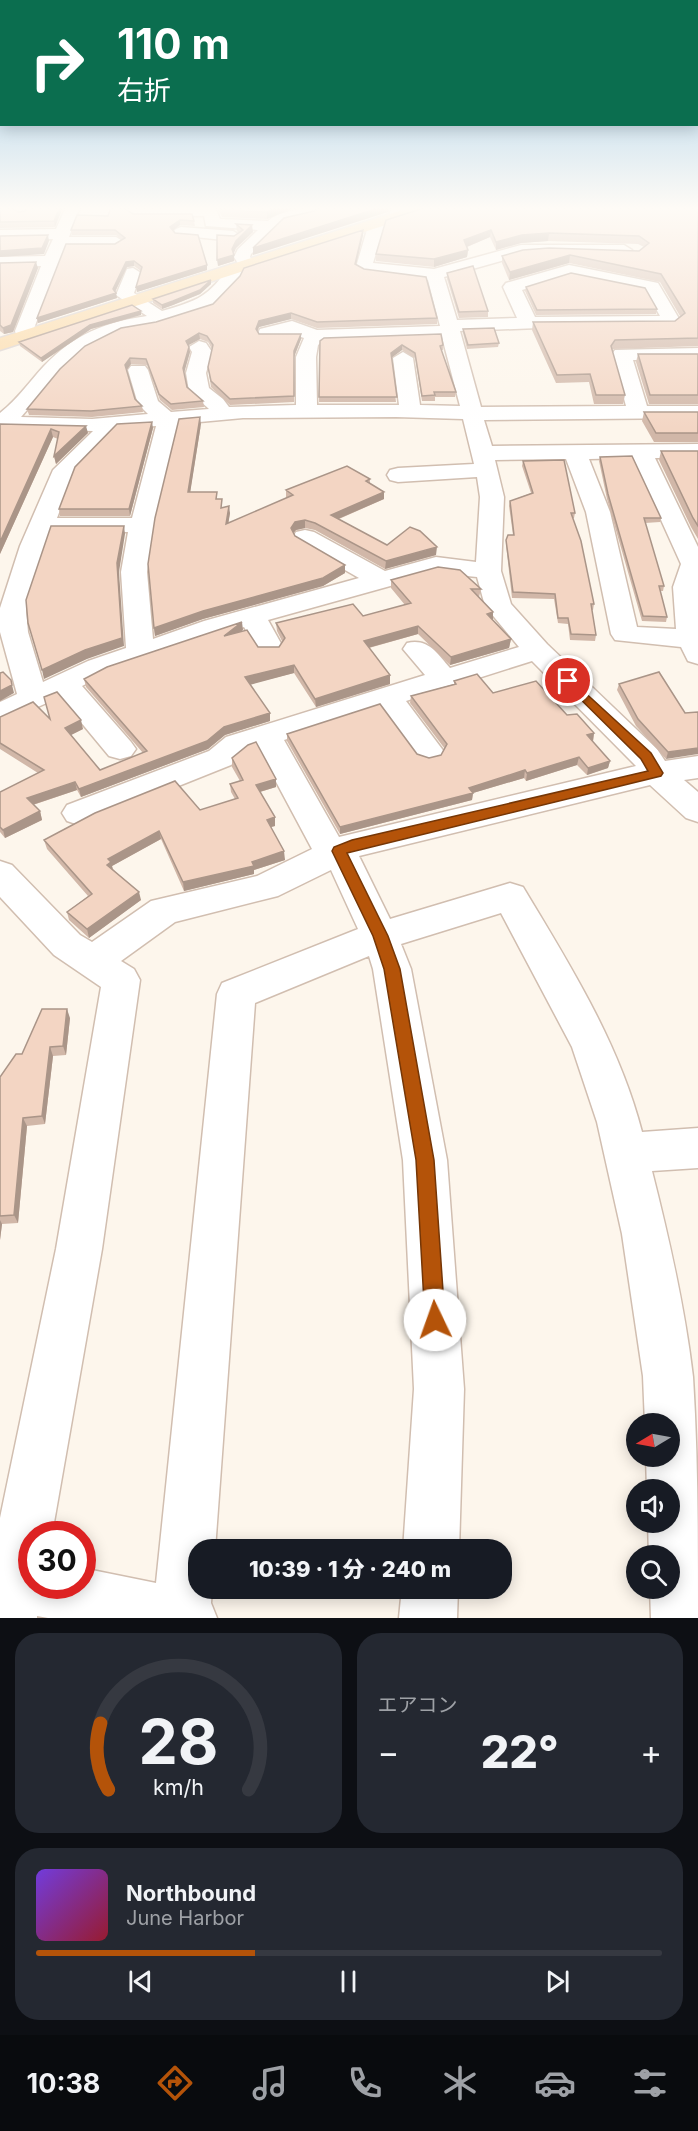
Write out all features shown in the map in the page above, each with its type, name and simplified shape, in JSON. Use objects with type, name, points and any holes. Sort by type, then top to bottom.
[{"type":"main road","points":[[0,344],[192,283]]},
{"type":"street","points":[[25,336],[24,331],[44,283]]},
{"type":"street","points":[[129,283],[125,294],[132,301],[153,312]]},
{"type":"street","points":[[1,423],[23,405],[52,369],[78,346],[116,326],[150,321],[207,303],[227,283]]},
{"type":"street","points":[[437,283],[485,462],[492,497],[488,571],[498,606],[537,650],[646,756],[656,773],[698,810]]},
{"type":"street","points":[[524,283],[512,286],[528,323]]},
{"type":"street","points":[[580,283],[596,321]]},
{"type":"street","points":[[267,333],[292,327],[318,337],[528,323],[672,322],[652,287],[629,283]]},
{"type":"street","points":[[10,317],[30,317]]},
{"type":"street","points":[[307,412],[306,357],[309,343],[318,337]]},
{"type":"street","points":[[199,347],[202,352],[196,373],[199,392],[216,403],[223,413]]},
{"type":"street","points":[[638,412],[622,354],[698,354]]},
{"type":"street","points":[[403,358],[410,411]]},
{"type":"street","points":[[138,370],[148,404],[166,417],[167,424],[142,525],[134,572],[140,651]]},
{"type":"street","points":[[1,423],[109,423],[223,413],[698,412]]},
{"type":"street","points":[[33,698],[14,632],[13,609],[64,470],[105,432],[109,423]]},
{"type":"street","points":[[398,475],[575,452],[698,451]]},
{"type":"street","points":[[575,452],[598,512],[625,634],[695,647],[685,579],[691,567],[696,567],[641,452]]},
{"type":"street","points":[[42,525],[142,525]]},
{"type":"street","points":[[305,537],[381,580]]},
{"type":"street","points":[[0,714],[64,683],[140,651],[252,616],[436,565],[488,571]]},
{"type":"street","points":[[265,585],[290,606]]},
{"type":"street","points":[[252,616],[269,647]]},
{"type":"street","points":[[417,649],[444,679]]},
{"type":"street","points":[[79,813],[200,767],[220,758],[237,744],[537,650]]},
{"type":"street","points":[[64,683],[120,749]]},
{"type":"street","points":[[388,697],[429,753]]},
{"type":"street","points":[[266,735],[336,853],[380,936],[394,979],[425,1160],[439,1389],[432,1539]]},
{"type":"street","points":[[91,962],[164,911],[265,887],[352,845],[656,773],[698,767]]},
{"type":"street","points":[[0,874],[67,945],[121,981],[100,1101],[80,1249],[12,1601],[185,1617],[236,994],[380,936],[510,897],[549,963],[592,1046],[618,1122],[645,1234],[668,1376],[680,1618]]},
{"type":"street","points":[[625,1153],[698,1148]]},
{"type":"street","points":[[428,1618],[429,1599]]},
{"type":"building","points":[[0,283],[28,283],[11,325],[3,328],[0,325]]},
{"type":"building","points":[[51,283],[116,283],[113,289],[116,293],[37,318]]},
{"type":"building","points":[[137,283],[151,283],[136,287]]},
{"type":"building","points":[[208,283],[200,290],[162,305],[153,299]]},
{"type":"building","points":[[234,283],[427,283],[437,318],[317,322],[291,313],[259,321],[256,329],[259,334],[301,334],[294,351],[294,396],[230,399],[211,381],[208,367],[213,345],[207,336],[199,333],[186,341],[189,347],[183,368],[187,387],[203,401],[171,404],[159,394],[146,359],[130,358],[125,365],[135,399],[142,406],[91,411],[27,409],[60,369],[85,346],[121,328],[156,322],[213,304]]},
{"type":"building","points":[[450,283],[479,283],[488,311],[459,312]]},
{"type":"building","points":[[540,283],[618,283],[645,288],[657,309],[537,310],[526,287]]},
{"type":"building","points":[[666,283],[698,283],[698,338],[615,340],[611,346],[625,395],[596,395],[590,374],[557,375],[533,322],[675,321],[685,313]]},
{"type":"building","points":[[132,305],[141,311],[90,325],[41,358],[19,342]]},
{"type":"building","points":[[494,328],[499,343],[468,345],[463,329]]},
{"type":"building","points":[[441,334],[443,345],[440,346],[456,392],[434,392],[435,395],[422,396],[415,353],[402,345],[391,353],[397,397],[319,397],[320,341],[324,338]]},
{"type":"building","points":[[638,354],[698,354],[698,395],[650,395]]},
{"type":"building","points":[[644,412],[698,412],[698,433],[656,433]]},
{"type":"building","points":[[200,417],[188,492],[217,492],[216,499],[222,499],[221,508],[229,506],[226,524],[293,495],[286,490],[347,466],[370,479],[366,481],[384,492],[331,515],[387,545],[410,527],[420,531],[437,547],[386,561],[315,523],[305,520],[295,522],[291,528],[295,536],[345,565],[323,578],[203,611],[154,628],[148,564],[155,518],[179,419]]},
{"type":"building","points":[[152,422],[129,509],[59,509],[75,467],[117,424]]},
{"type":"building","points":[[0,424],[86,426],[54,456],[59,432],[51,429],[0,542]]},
{"type":"building","points":[[661,451],[698,451],[698,526],[693,518]]},
{"type":"building","points":[[632,456],[661,518],[644,518],[664,586],[659,586],[667,617],[643,616],[608,494],[600,457]]},
{"type":"building","points":[[564,460],[575,513],[571,513],[581,541],[594,604],[591,604],[596,635],[571,634],[568,618],[558,618],[555,594],[513,592],[506,540],[508,535],[514,535],[510,501],[533,493],[523,461]]},
{"type":"building","points":[[51,526],[124,526],[117,563],[122,638],[85,650],[42,670],[28,623],[26,600]]},
{"type":"building","points":[[438,567],[460,570],[481,589],[471,589],[493,612],[487,614],[511,639],[451,657],[418,626],[364,641],[390,675],[315,699],[294,665],[245,677],[270,713],[224,727],[207,741],[79,789],[75,782],[27,798],[40,811],[3,830],[0,827],[0,792],[44,770],[0,743],[0,717],[33,702],[50,719],[44,697],[57,692],[81,720],[65,728],[100,770],[147,751],[84,679],[107,667],[242,622],[224,636],[247,630],[258,647],[279,647],[285,638],[276,623],[353,604],[363,616],[411,603],[391,580]]},
{"type":"building","points":[[3,672],[11,680],[12,685],[0,691],[0,673]]},
{"type":"building","points":[[659,672],[685,713],[698,712],[698,748],[668,752],[638,719],[619,684]]},
{"type":"building","points":[[477,674],[493,693],[536,681],[567,715],[577,714],[594,733],[587,735],[610,761],[588,768],[579,757],[527,773],[525,770],[469,788],[473,793],[340,827],[287,734],[380,704],[417,754],[429,758],[441,755],[447,744],[411,696],[456,684],[454,681]]},
{"type":"building","points":[[256,742],[276,779],[256,785],[275,817],[267,820],[284,851],[252,862],[254,866],[183,882],[159,831],[108,859],[111,862],[107,865],[139,892],[87,929],[67,912],[92,894],[44,840],[95,813],[175,781],[200,810],[238,798],[230,784],[243,780],[232,758],[248,745]]},
{"type":"building","points":[[42,1009],[67,1009],[63,1046],[50,1047],[42,1116],[23,1118],[14,1215],[0,1216],[0,1077],[16,1054],[22,1054]]},
{"type":"route","points":[[435,1320],[425,1160],[392,969],[380,936],[339,851],[352,845],[656,773],[646,756],[568,681]]}]
